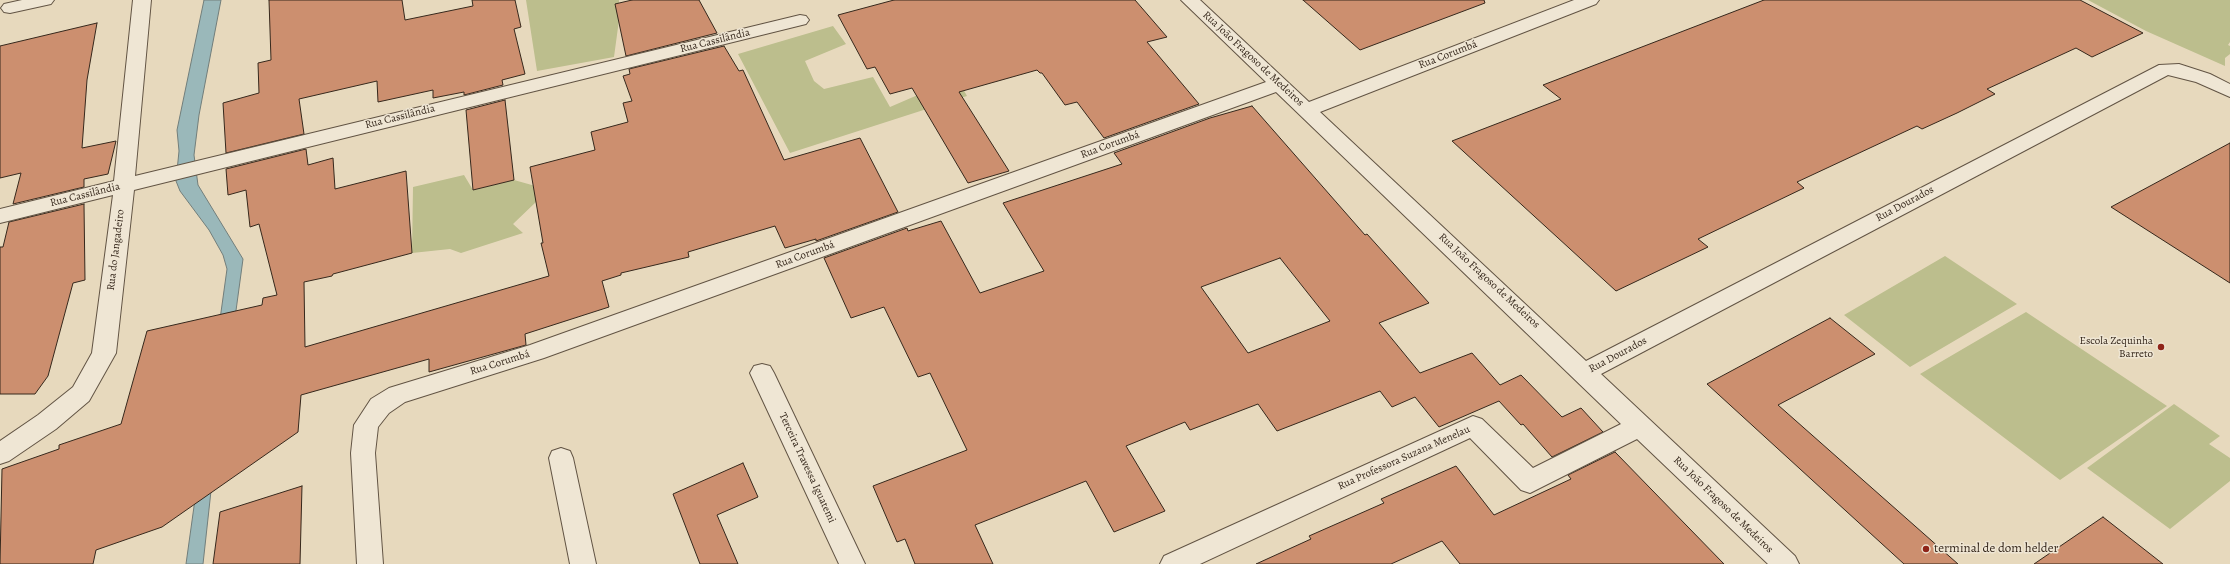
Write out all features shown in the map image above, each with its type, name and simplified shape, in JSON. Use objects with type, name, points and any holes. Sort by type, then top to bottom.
[{"type":"street","points":[[10,8],[45,0]]},
{"type":"street","name":"Rua do Jangadeiro","points":[[0,454],[47,422],[81,394],[104,353],[124,186],[142,0]]},
{"type":"street","name":"Rua João Fragoso de Medeiros","points":[[1190,0],[1585,372],[1782,563]]},
{"type":"street","name":"Rua Corumbá","points":[[1306,110],[1590,0]]},
{"type":"street","name":"Rua Cassilândia","points":[[0,216],[227,159],[800,20]]},
{"type":"street","name":"Rua Dourados","points":[[1585,372],[2166,69],[2179,70],[2203,78],[2230,91]]},
{"type":"street","name":"Rua Corumbá","points":[[370,564],[363,453],[366,425],[380,406],[397,395],[536,352],[1279,84]]},
{"type":"street","name":"Terceira Travessa Iguatemi","points":[[762,373],[852,564]]},
{"type":"street","name":"Rua Professora Suzana Menelau","points":[[1174,564],[1473,426],[1530,482],[1640,425]]},
{"type":"street","points":[[561,458],[583,564]]},
{"type":"green space","points":[[526,0],[619,0],[619,20],[614,57],[537,71]]},
{"type":"green space","points":[[2088,0],[2230,0],[2230,42],[2228,45],[2230,46],[2230,54],[2225,58],[2225,66],[2146,31]]},
{"type":"green space","points":[[833,26],[846,44],[805,61],[814,81],[824,89],[873,77],[890,107],[957,78],[967,96],[790,153],[738,54]]},
{"type":"green space","points":[[464,175],[473,190],[514,180],[539,187],[536,202],[513,224],[523,233],[461,253],[450,249],[412,253],[413,187]]},
{"type":"green space","points":[[1945,256],[2017,304],[1910,367],[1844,315]]},
{"type":"green space","points":[[2026,312],[2167,406],[2060,480],[1920,374]]},
{"type":"green space","points":[[2174,404],[2220,436],[2209,444],[2230,458],[2230,481],[2170,529],[2087,468]]},
{"type":"water","points":[[204,0],[221,0],[199,115],[194,155],[198,185],[243,259],[224,399],[219,418],[203,564],[186,564],[227,269],[223,255],[209,230],[180,191],[176,181],[179,151],[177,130]]},
{"type":"building","points":[[269,0],[402,0],[405,20],[473,6],[472,0],[515,0],[521,27],[514,29],[525,74],[502,80],[503,85],[464,95],[464,92],[433,98],[433,90],[378,102],[377,81],[299,99],[304,134],[226,153],[223,103],[259,93],[258,63],[271,60]]},
{"type":"building","points":[[632,0],[699,0],[717,33],[626,56],[615,4]]},
{"type":"building","points":[[894,0],[1135,0],[1167,37],[1147,42],[1199,104],[1104,138],[1077,102],[1065,105],[1042,73],[1037,70],[959,92],[1009,171],[968,183],[912,88],[890,94],[875,67],[867,69],[838,15]]},
{"type":"building","points":[[1303,0],[1484,0],[1485,3],[1360,50]]},
{"type":"building","points":[[1764,0],[2080,0],[2143,33],[2092,57],[2076,48],[1987,89],[1995,94],[1957,113],[1922,129],[1917,126],[1797,182],[1804,188],[1698,239],[1708,247],[1616,291],[1452,141],[1561,99],[1543,85]]},
{"type":"building","points":[[97,23],[87,80],[82,148],[116,141],[108,174],[84,179],[84,187],[13,204],[21,173],[0,178],[0,46]]},
{"type":"building","points":[[724,46],[739,71],[743,70],[784,160],[860,138],[898,212],[816,241],[816,239],[785,248],[775,226],[688,252],[689,257],[621,273],[621,275],[602,281],[609,307],[525,334],[526,345],[429,372],[429,359],[301,395],[298,432],[162,527],[96,550],[93,564],[0,564],[2,469],[59,449],[59,445],[121,424],[147,331],[262,305],[263,298],[277,295],[259,224],[250,227],[246,190],[228,195],[226,169],[306,149],[308,165],[333,158],[335,189],[406,171],[412,253],[333,274],[332,276],[304,282],[305,347],[549,276],[541,243],[543,243],[530,167],[595,150],[591,132],[628,122],[623,103],[632,101],[623,76],[630,74],[629,69]]},
{"type":"building","points":[[505,100],[514,180],[473,190],[466,110]]},
{"type":"building","points":[[1252,106],[1365,235],[1367,234],[1429,303],[1379,323],[1420,373],[1472,353],[1500,385],[1521,375],[1562,417],[1581,408],[1603,432],[1552,457],[1523,424],[1521,425],[1499,401],[1439,427],[1415,397],[1392,407],[1380,391],[1277,431],[1258,404],[1190,430],[1185,422],[1126,446],[1165,511],[1114,532],[1086,481],[975,525],[993,564],[915,564],[905,539],[897,542],[873,486],[967,450],[930,373],[918,377],[884,307],[851,318],[824,258],[907,228],[908,231],[941,221],[980,293],[1044,271],[1003,203],[1122,164],[1114,153],[1210,118]],"holes":[[[1280,258],[1330,321],[1248,353],[1201,287]]]},
{"type":"building","points":[[2230,143],[2230,283],[2111,207]]},
{"type":"building","points":[[84,204],[85,280],[73,283],[48,376],[35,394],[0,394],[0,247],[3,247],[9,222]]},
{"type":"building","points":[[1830,318],[1875,354],[1778,405],[1958,564],[1904,564],[1707,384]]},
{"type":"building","points":[[1615,452],[1724,564],[1460,564],[1442,541],[1391,564],[1256,564],[1311,539],[1309,536],[1384,503],[1381,499],[1456,466],[1494,515],[1571,479],[1568,475]]},
{"type":"building","points":[[743,463],[758,497],[717,515],[738,564],[700,564],[673,494]]},
{"type":"building","points":[[302,486],[300,564],[213,564],[220,512]]},
{"type":"building","points":[[2103,517],[2163,564],[2034,564]]},
{"type":"place","name":"Escola Zequinha Barreto","points":[[2161,347]]},
{"type":"place","name":"terminal de dom helder","points":[[1926,549]]}]
